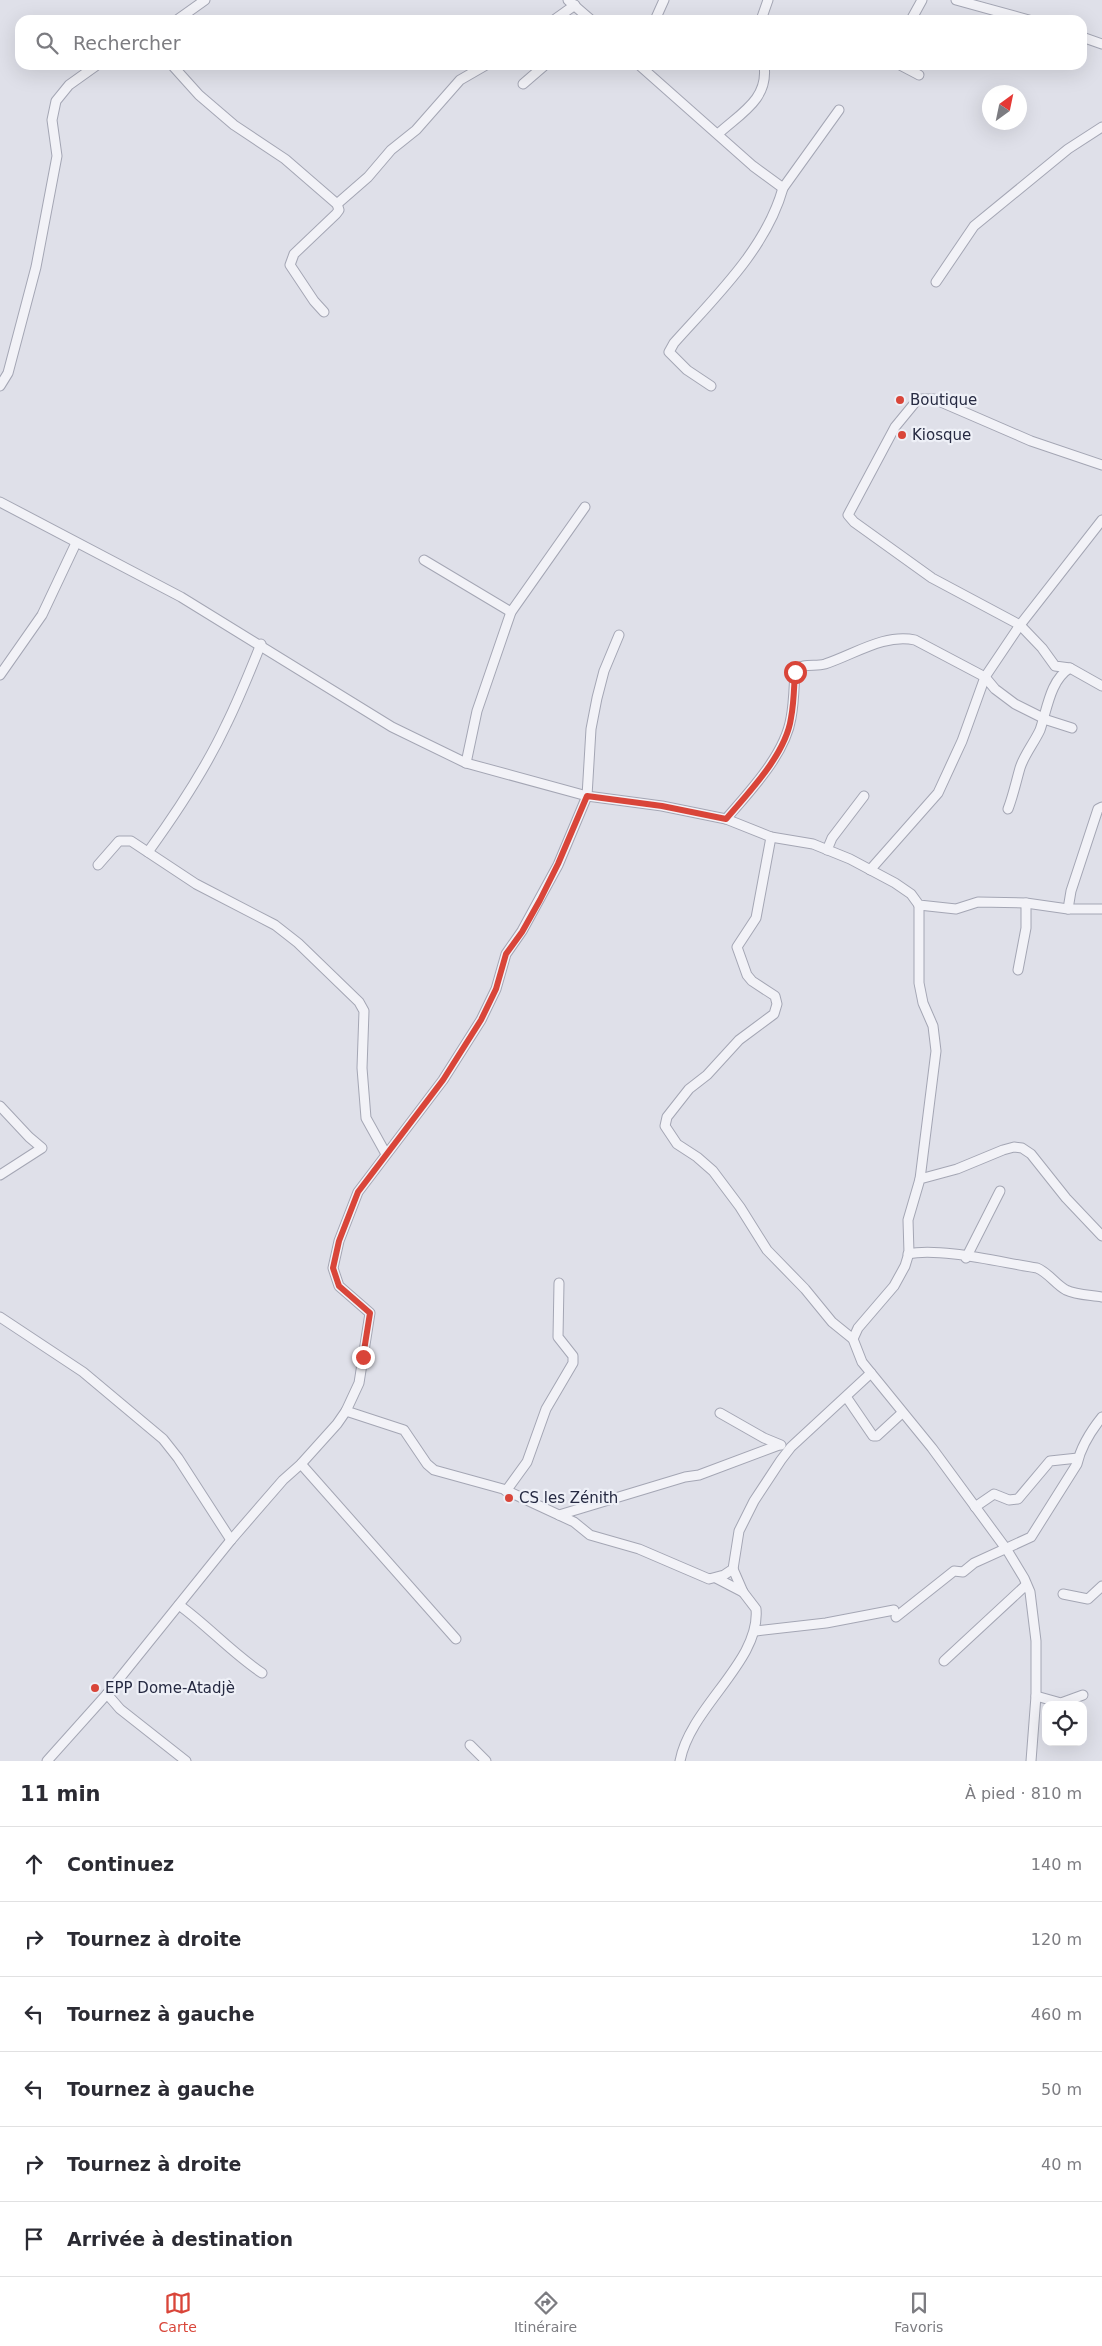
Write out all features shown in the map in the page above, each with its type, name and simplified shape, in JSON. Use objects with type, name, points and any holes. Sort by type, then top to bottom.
[{"type":"street","points":[[184,15],[205,0]]},
{"type":"street","points":[[657,15],[664,0]]},
{"type":"street","points":[[763,15],[768,0]]},
{"type":"street","points":[[914,15],[922,0]]},
{"type":"street","points":[[956,0],[1011,15]]},
{"type":"street","points":[[559,15],[572,3],[585,15]]},
{"type":"street","points":[[1087,39],[1102,44]]},
{"type":"street","points":[[0,386],[8,373],[36,266],[57,156],[52,120],[56,100],[69,85],[90,70]]},
{"type":"street","points":[[176,70],[199,96],[234,125],[284,159],[337,204],[339,210],[336,214],[294,254],[290,265],[314,301],[324,312]]},
{"type":"street","points":[[337,204],[368,177],[391,150],[416,130],[460,80],[477,70]]},
{"type":"street","points":[[523,84],[539,70]]},
{"type":"street","points":[[645,70],[753,166],[783,188]]},
{"type":"street","points":[[718,134],[758,97],[764,86],[764,70]]},
{"type":"street","points":[[910,70],[919,75]]},
{"type":"street","points":[[711,386],[687,370],[669,352],[674,343],[743,265],[778,203],[783,188],[839,110]]},
{"type":"street","points":[[936,282],[974,226],[1068,149],[1102,127]]},
{"type":"street","points":[[1102,465],[1031,441],[934,399],[918,399],[896,427],[850,508],[848,515],[854,522],[932,578],[1020,625],[1056,666],[1070,668],[1102,686]]},
{"type":"street","points":[[0,502],[181,597],[261,644],[392,727],[466,763],[587,796],[662,806],[726,819],[770,837],[813,844],[870,870],[911,894],[919,905],[919,983],[923,1003],[933,1026],[936,1051],[920,1179],[908,1220],[908,1254],[894,1286],[858,1328],[853,1339]]},
{"type":"street","points":[[466,763],[477,711],[511,612],[585,507]]},
{"type":"street","points":[[870,870],[938,794],[962,741],[985,677],[1020,625],[1102,520]]},
{"type":"street","points":[[0,675],[42,615],[76,543]]},
{"type":"street","points":[[424,560],[511,612]]},
{"type":"street","points":[[47,1761],[107,1694],[231,1540],[283,1480],[301,1464],[346,1411],[359,1383],[370,1313],[339,1286],[333,1268],[334,1258],[358,1192],[443,1080],[486,1012],[496,989],[506,954],[522,932],[558,864],[587,796],[591,729],[597,698],[604,671],[619,635]]},
{"type":"street","points":[[726,819],[766,771],[782,744],[791,720],[795,672],[799,667],[823,665],[875,644],[904,637],[915,640],[985,677],[995,689],[1015,704],[1043,718],[1072,728]]},
{"type":"street","points":[[148,852],[177,812],[201,773],[226,726],[261,644]]},
{"type":"street","points":[[1008,809],[1016,789],[1020,768],[1043,718],[1045,707],[1061,674],[1070,668]]},
{"type":"street","points":[[827,850],[832,838],[864,796]]},
{"type":"street","points":[[1068,909],[1071,891],[1098,809],[1102,807]]},
{"type":"street","points":[[770,837],[756,918],[738,947],[747,975],[752,981],[775,996],[777,1004],[774,1014],[739,1040],[707,1075],[689,1089],[667,1117],[665,1126],[678,1144],[698,1157],[713,1171],[740,1207],[767,1250],[805,1289],[832,1322],[853,1339],[862,1362],[932,1448],[1007,1550],[1030,1592],[1036,1641],[1036,1696],[1031,1761]]},
{"type":"street","points":[[98,865],[119,841],[124,839],[148,852],[218,897],[275,925],[298,943],[359,1002],[364,1011],[362,1068],[366,1118],[386,1154]]},
{"type":"street","points":[[919,905],[956,909],[978,902],[1026,903],[1068,909],[1102,909]]},
{"type":"street","points":[[1018,970],[1026,928],[1026,903]]},
{"type":"street","points":[[0,1106],[42,1148],[0,1175]]},
{"type":"street","points":[[920,1179],[958,1169],[1003,1150],[1014,1147],[1022,1148],[1031,1154],[1066,1198],[1102,1236]]},
{"type":"street","points":[[966,1258],[1000,1191]]},
{"type":"street","points":[[908,1254],[919,1252],[935,1253],[1037,1268],[1046,1272],[1057,1284],[1068,1291],[1102,1297]]},
{"type":"street","points":[[506,1491],[527,1462],[546,1408],[572,1363],[573,1356],[558,1337],[559,1283]]},
{"type":"street","points":[[0,1317],[83,1372],[163,1439],[178,1458],[231,1540]]},
{"type":"street","points":[[680,1761],[683,1747],[699,1716],[719,1690],[756,1631],[756,1609],[743,1592],[733,1569],[739,1531],[754,1502],[790,1447],[847,1398],[871,1374]]},
{"type":"street","points":[[847,1398],[873,1436],[877,1436],[902,1413]]},
{"type":"street","points":[[1102,1408],[1102,1413]]},
{"type":"street","points":[[346,1411],[404,1430],[427,1464],[434,1470],[506,1491],[560,1515],[590,1535],[639,1549],[687,1571],[709,1578],[716,1578],[743,1592]]},
{"type":"street","points":[[720,1413],[779,1445],[790,1447]]},
{"type":"street","points":[[756,1631],[895,1614],[954,1571],[963,1572],[974,1564],[1031,1537],[1066,1483],[1089,1433],[1102,1418]]},
{"type":"street","points":[[560,1515],[685,1477],[699,1476],[779,1445]]},
{"type":"street","points":[[975,1507],[994,1494],[1009,1500],[1018,1500],[1050,1461],[1078,1458]]},
{"type":"street","points":[[301,1464],[456,1639]]},
{"type":"street","points":[[716,1578],[733,1569]]},
{"type":"street","points":[[944,1661],[1026,1585]]},
{"type":"street","points":[[1064,1594],[1088,1599],[1102,1586]]},
{"type":"street","points":[[179,1605],[202,1622],[241,1659],[262,1673]]},
{"type":"street","points":[[107,1694],[120,1709],[186,1761]]},
{"type":"street","points":[[1036,1696],[1061,1703],[1083,1695]]},
{"type":"street","points":[[470,1744],[486,1761]]},
{"type":"place","name":"Boutique","points":[[900,400]]},
{"type":"place","name":"Kiosque","points":[[902,435]]},
{"type":"place","name":"CS les Zénith","points":[[509,1498]]},
{"type":"place","name":"EPP Dome-Atadjè","points":[[95,1688]]},
{"type":"route","points":[[363,1357],[370,1313],[339,1286],[337,1275],[333,1268],[339,1241],[358,1192],[443,1080],[486,1012],[496,989],[496,982],[502,970],[506,954],[522,932],[540,900],[558,864],[587,796],[662,806],[726,819],[766,771],[782,744],[791,720],[795,672]]}]
